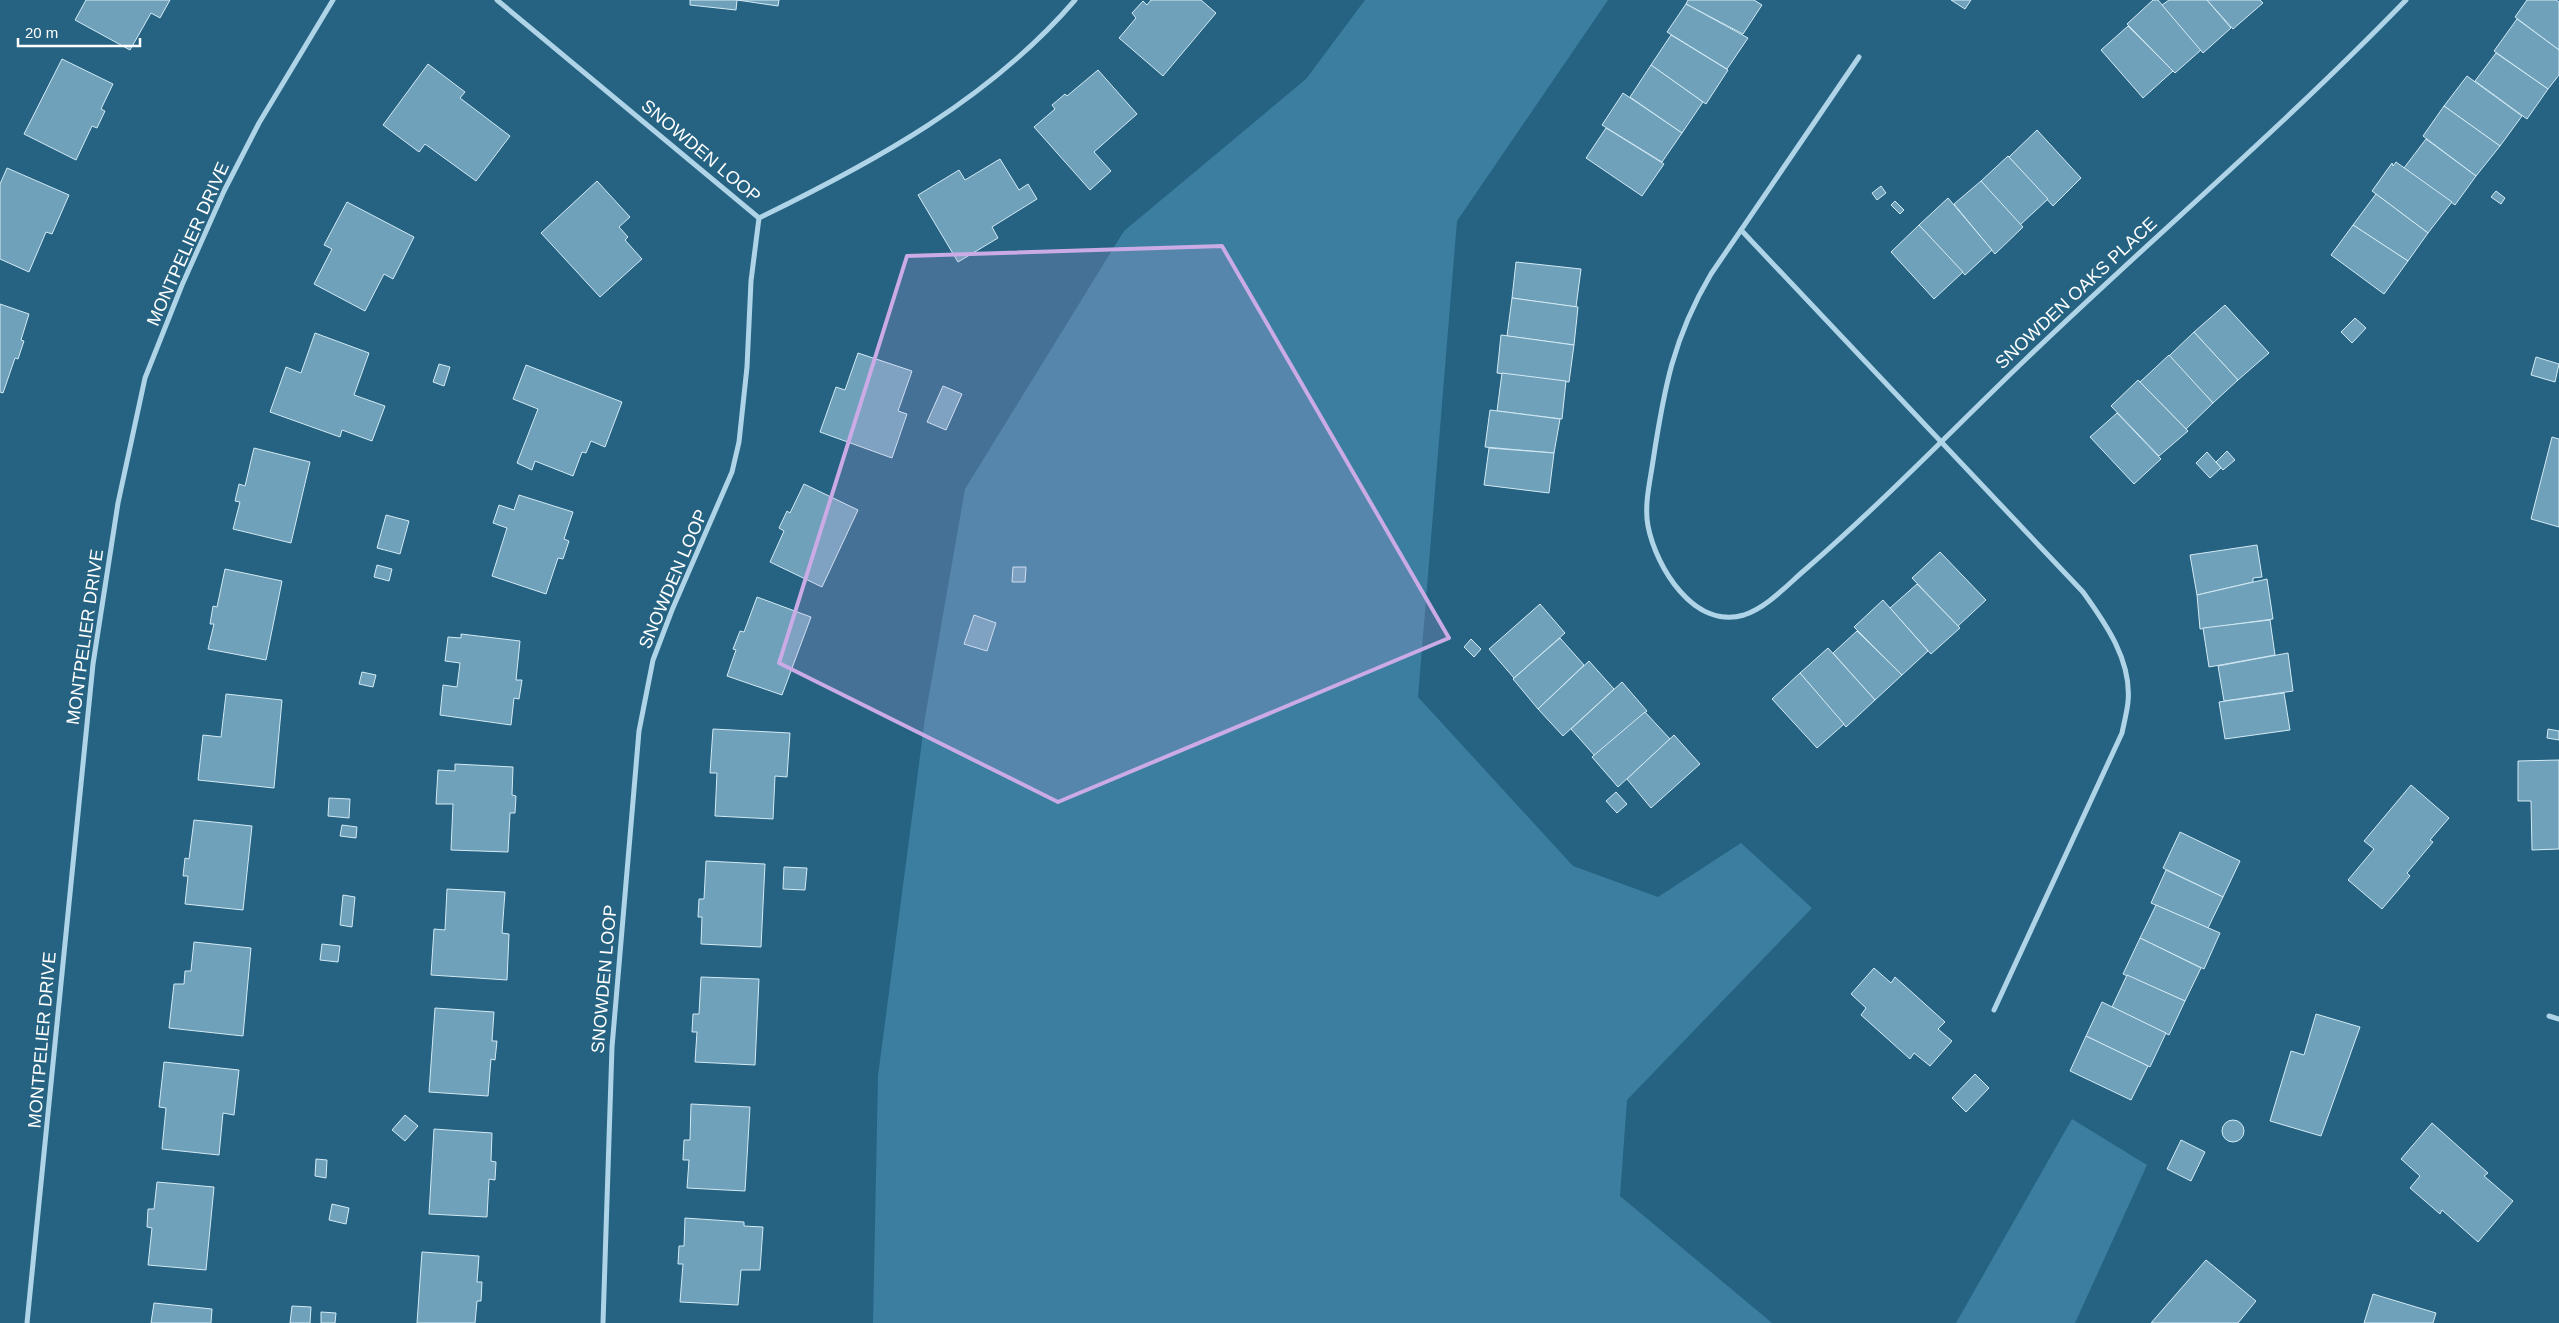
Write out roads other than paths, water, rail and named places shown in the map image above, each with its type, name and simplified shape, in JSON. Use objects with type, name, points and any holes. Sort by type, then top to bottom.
[{"type":"street","name":"MONTPELIER DRIVE","points":[[27,1323],[93,664],[118,503],[145,378],[182,285],[224,191],[260,123],[333,0]]},
{"type":"street","name":"SNOWDEN LOOP","points":[[497,0],[759,218],[751,281],[747,367],[739,442],[732,472],[672,610],[653,660],[639,731],[612,1047],[603,1323]]},
{"type":"street","points":[[759,218],[849,174],[928,126],[1004,71],[1059,19],[1075,0]]},
{"type":"street","name":"SNOWDEN OAKS PLACE","points":[[1859,57],[1702,288],[1682,331],[1663,391],[1646,514],[1651,542],[1663,568],[1674,585],[1696,606],[1726,618],[1744,615],[1764,605],[1838,541],[2406,0]]},
{"type":"street","points":[[1740,230],[2084,592],[2108,626],[2124,668],[2128,701],[2122,733],[1994,1010]]},
{"type":"street","points":[[2549,1016],[2559,1019]]}]
